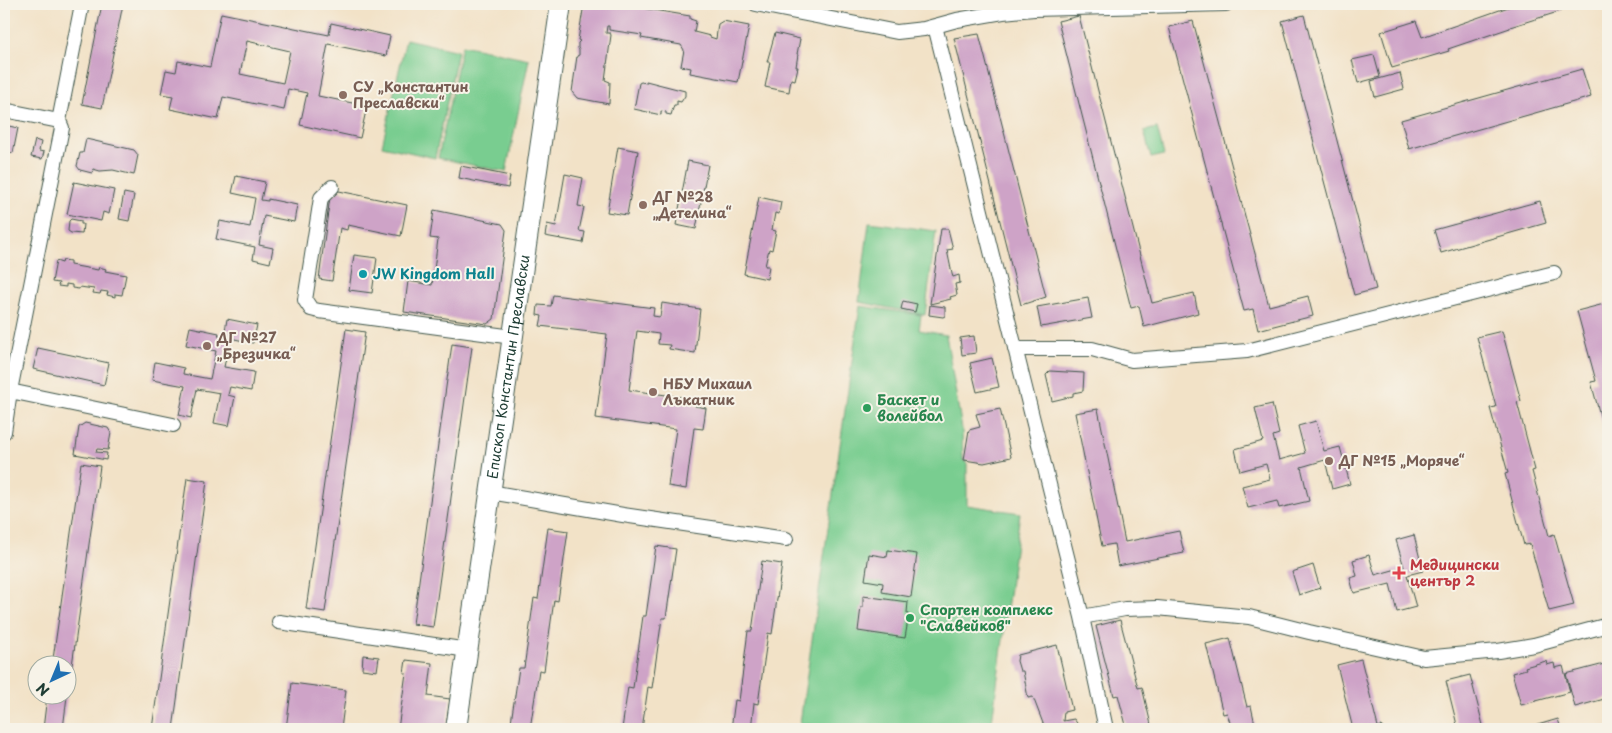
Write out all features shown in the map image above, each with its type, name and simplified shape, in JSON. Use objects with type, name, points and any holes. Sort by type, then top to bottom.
[{"type":"street","points":[[4,432],[10,391],[8,374],[62,128],[58,121],[82,4]]},
{"type":"street","name":"Епископ Константин Преславски","points":[[456,729],[561,4]]},
{"type":"street","points":[[756,4],[897,32],[924,29],[957,20],[1003,12],[1226,4]]},
{"type":"street","points":[[934,26],[1082,617],[1106,729]]},
{"type":"street","points":[[4,110],[58,121]]},
{"type":"street","points":[[332,187],[321,198],[305,300],[311,309],[513,337]]},
{"type":"street","points":[[1015,349],[1092,349],[1132,360],[1247,351],[1554,274]]},
{"type":"street","points":[[10,391],[173,425]]},
{"type":"street","points":[[490,492],[786,540]]},
{"type":"street","points":[[1082,617],[1125,609],[1157,608],[1249,617],[1424,658],[1498,651],[1534,645],[1608,625]]},
{"type":"street","points":[[279,622],[468,650]]},
{"type":"green space","points":[[406,39],[458,51],[435,158],[382,146]]},
{"type":"green space","points":[[462,45],[529,59],[506,172],[438,158]]},
{"type":"green space","points":[[1157,128],[1164,155],[1151,158],[1144,131]]},
{"type":"green space","points":[[869,222],[936,231],[925,315],[859,302]]},
{"type":"green space","name":"Спортен комплекс \"Славейков\"","points":[[860,306],[921,315],[919,330],[946,335],[962,429],[963,460],[967,463],[967,505],[1020,513],[991,729],[834,729],[800,723]]},
{"type":"building","points":[[102,4],[123,4],[102,108],[82,104]]},
{"type":"building","points":[[584,4],[617,4],[690,16],[690,19],[696,21],[694,32],[716,39],[718,24],[723,21],[749,26],[738,82],[690,73],[691,68],[681,66],[684,50],[681,45],[641,38],[642,35],[609,30],[609,26],[607,26],[606,33],[611,35],[605,80],[610,82],[609,104],[577,98],[572,92],[577,56],[579,55],[578,43],[580,41],[578,40]]},
{"type":"building","points":[[1517,4],[1559,4],[1561,11],[1448,49],[1449,51],[1392,68],[1381,32],[1416,21],[1422,37]]},
{"type":"building","points":[[221,13],[329,35],[331,23],[390,36],[386,56],[328,44],[318,96],[367,106],[360,138],[300,125],[307,93],[288,89],[284,110],[223,97],[218,119],[170,109],[173,96],[161,94],[166,70],[176,72],[178,61],[210,67]],"holes":[[[247,41],[290,51],[283,83],[240,74]]]},
{"type":"building","points":[[1304,15],[1376,289],[1354,295],[1282,21]]},
{"type":"building","points":[[1079,16],[1152,303],[1194,293],[1198,313],[1144,327],[1139,306],[1131,308],[1058,21]]},
{"type":"building","points":[[1193,21],[1269,306],[1308,296],[1313,316],[1258,330],[1253,309],[1244,311],[1169,27]]},
{"type":"building","points":[[775,33],[800,39],[796,67],[798,67],[795,80],[791,79],[789,92],[765,87],[770,62],[767,62]]},
{"type":"building","points":[[979,34],[1046,297],[1021,305],[954,38]]},
{"type":"building","points":[[1374,55],[1380,77],[1358,83],[1352,60]]},
{"type":"building","points":[[1582,69],[1591,97],[1409,149],[1401,120]]},
{"type":"building","points":[[1400,73],[1404,89],[1375,97],[1371,81]]},
{"type":"building","points":[[646,81],[685,91],[685,96],[681,102],[677,101],[677,105],[674,105],[671,115],[661,111],[661,115],[634,109],[639,83],[646,83]]},
{"type":"building","points":[[4,125],[18,128],[13,153],[4,151]]},
{"type":"building","points":[[86,139],[134,150],[138,155],[134,175],[113,170],[100,171],[93,169],[92,173],[80,170],[77,166],[80,153],[83,153]]},
{"type":"building","points":[[35,140],[41,142],[39,151],[44,152],[42,159],[31,157]]},
{"type":"building","points":[[618,147],[638,151],[627,215],[607,212]]},
{"type":"building","points":[[688,161],[708,165],[696,229],[676,225]]},
{"type":"building","points":[[461,166],[510,176],[508,188],[459,178]]},
{"type":"building","points":[[565,174],[583,178],[578,206],[584,207],[579,231],[585,232],[583,243],[545,236],[547,224],[556,226]]},
{"type":"building","points":[[236,176],[265,182],[261,200],[268,201],[268,199],[297,205],[294,222],[264,216],[259,245],[273,248],[270,263],[253,259],[255,247],[216,239],[220,221],[250,227],[255,198],[232,193]]},
{"type":"building","points":[[74,182],[114,190],[109,214],[103,212],[101,221],[67,214]]},
{"type":"building","points":[[339,191],[407,205],[401,236],[348,225],[347,230],[340,228],[332,281],[319,279],[330,197]]},
{"type":"building","points":[[124,193],[134,195],[129,221],[119,219]]},
{"type":"building","points":[[759,197],[781,202],[779,214],[775,213],[772,230],[776,231],[772,250],[769,249],[765,266],[769,266],[767,279],[744,274]]},
{"type":"building","points":[[1540,201],[1546,223],[1441,253],[1434,230]]},
{"type":"building","points":[[434,210],[502,224],[506,230],[494,319],[487,324],[404,312],[408,281],[432,285],[438,239],[430,238]]},
{"type":"building","points":[[71,219],[81,221],[81,224],[83,224],[82,234],[68,231]]},
{"type":"building","points":[[941,229],[948,229],[953,249],[947,250],[952,274],[953,277],[959,275],[960,283],[955,284],[957,295],[950,297],[951,299],[930,304]]},
{"type":"building","name":"JW Kingdom Hall","points":[[354,255],[377,258],[372,293],[349,290]]},
{"type":"building","points":[[63,260],[70,261],[70,265],[98,270],[99,267],[106,269],[105,271],[126,275],[122,295],[115,294],[115,297],[107,295],[108,292],[101,291],[100,294],[93,293],[94,289],[72,288],[72,285],[66,284],[66,287],[58,286],[59,283],[52,282],[56,261],[62,263]]},
{"type":"building","points":[[553,295],[654,308],[653,316],[660,317],[662,303],[700,309],[695,353],[669,349],[670,345],[658,344],[659,334],[637,331],[629,390],[696,399],[695,406],[706,408],[703,429],[694,428],[686,489],[668,486],[676,429],[596,418],[607,334],[540,326],[542,316],[537,315],[538,305],[551,306]]},
{"type":"building","points":[[1088,298],[1092,318],[1041,327],[1037,307]]},
{"type":"building","points":[[903,301],[917,304],[915,312],[901,309]]},
{"type":"building","points":[[1608,303],[1608,445],[1591,382],[1596,381],[1577,311]]},
{"type":"building","points":[[930,305],[945,307],[945,316],[929,315]]},
{"type":"building","points":[[227,319],[257,325],[253,343],[230,338],[224,367],[254,372],[251,391],[230,387],[228,395],[235,397],[229,426],[214,423],[220,393],[197,389],[191,418],[179,415],[185,386],[152,380],[155,362],[184,368],[183,374],[210,379],[216,351],[186,345],[190,327],[219,333],[218,336],[224,337]]},
{"type":"building","points":[[346,329],[365,332],[325,612],[306,609]]},
{"type":"building","points":[[1502,331],[1521,401],[1517,402],[1535,470],[1532,471],[1549,536],[1554,534],[1574,605],[1549,611],[1530,544],[1524,545],[1505,474],[1508,473],[1490,408],[1496,407],[1477,337]]},
{"type":"building","points":[[974,336],[976,353],[962,355],[960,338]]},
{"type":"building","points":[[452,344],[472,347],[433,627],[413,624]]},
{"type":"building","points":[[38,348],[109,363],[104,385],[33,369]]},
{"type":"building","points":[[992,358],[999,387],[977,392],[970,363]]},
{"type":"building","points":[[1050,371],[1084,373],[1083,391],[1073,393],[1073,396],[1052,401],[1046,375]]},
{"type":"building","points":[[1272,404],[1279,434],[1273,436],[1279,460],[1305,453],[1298,426],[1316,421],[1324,451],[1340,447],[1350,484],[1332,489],[1325,460],[1301,467],[1309,501],[1279,508],[1277,501],[1248,508],[1242,486],[1270,479],[1266,464],[1240,471],[1235,449],[1263,441],[1255,408]]},
{"type":"building","points":[[1000,409],[1011,457],[984,463],[964,460],[969,430],[980,427],[976,414]]},
{"type":"building","points":[[1098,409],[1125,542],[1179,531],[1184,553],[1118,566],[1114,544],[1102,546],[1075,413]]},
{"type":"building","points":[[85,423],[108,428],[111,433],[108,450],[97,449],[96,452],[107,453],[106,460],[75,454],[79,427]]},
{"type":"building","points":[[81,463],[100,466],[73,656],[53,656]]},
{"type":"building","points":[[187,478],[207,481],[173,729],[152,729]]},
{"type":"building","points":[[548,528],[568,531],[558,601],[554,600],[544,671],[539,670],[530,729],[510,729],[519,668],[524,668],[534,598],[538,599]]},
{"type":"building","name":"Медицински център 2","points":[[1414,535],[1423,571],[1407,575],[1416,607],[1397,612],[1390,584],[1354,593],[1350,578],[1357,576],[1353,560],[1369,555],[1375,575],[1404,567],[1396,540]]},
{"type":"building","points":[[656,546],[676,549],[666,618],[662,618],[652,688],[648,687],[642,729],[622,729],[628,687],[633,688],[643,616],[646,616]]},
{"type":"building","points":[[888,550],[917,554],[911,597],[882,592],[883,583],[865,580],[869,554],[887,557]]},
{"type":"building","points":[[762,561],[782,564],[772,634],[768,633],[758,704],[754,703],[751,729],[731,729],[735,700],[739,701],[748,631],[752,631]]},
{"type":"building","points":[[1313,565],[1320,588],[1299,595],[1292,572]]},
{"type":"building","points":[[863,596],[908,602],[907,613],[909,614],[905,638],[858,631],[861,607],[863,607]]},
{"type":"building","points":[[1120,620],[1138,688],[1142,687],[1152,729],[1127,729],[1118,695],[1114,696],[1096,626]]},
{"type":"building","points":[[1230,638],[1247,707],[1251,706],[1256,729],[1232,729],[1227,713],[1223,714],[1206,644]]},
{"type":"building","points":[[1057,645],[1072,710],[1064,712],[1063,721],[1074,719],[1081,729],[1034,729],[1044,726],[1033,697],[1028,698],[1023,671],[1020,671],[1017,661],[1018,655]]},
{"type":"building","points":[[363,655],[379,657],[377,671],[362,669]]},
{"type":"building","points":[[1361,659],[1378,727],[1382,726],[1383,729],[1353,729],[1337,665]]},
{"type":"building","points":[[406,660],[432,663],[428,696],[450,699],[446,729],[398,729]]},
{"type":"building","points":[[1546,661],[1547,665],[1554,663],[1555,668],[1563,666],[1570,692],[1521,705],[1512,673]]},
{"type":"building","points":[[1608,663],[1608,698],[1575,707],[1566,674]]},
{"type":"building","points":[[1470,675],[1484,729],[1458,729],[1446,681]]},
{"type":"building","points":[[292,683],[346,690],[341,729],[286,729]]},
{"type":"building","points":[[46,706],[66,706],[63,729],[43,729]]},
{"type":"building","points":[[1558,719],[1561,729],[1524,729]]},
{"type":"place","name":"СУ „Константин Преславски“","points":[[343,95]]},
{"type":"place","name":"ДГ №28 „Детелина“","points":[[643,205]]},
{"type":"place","name":"JW Kingdom Hall","points":[[363,274]]},
{"type":"place","name":"ДГ №27 „Брезичка“","points":[[207,346]]},
{"type":"place","name":"НБУ Михаил Лъкатник","points":[[653,392]]},
{"type":"place","name":"Баскет и волейбол","points":[[867,408]]},
{"type":"place","name":"ДГ №15 „Моряче“","points":[[1329,461]]},
{"type":"place","name":"Медицински център 2","points":[[1399,573]]},
{"type":"place","name":"Спортен комплекс \"Славейков\"","points":[[910,618]]}]
